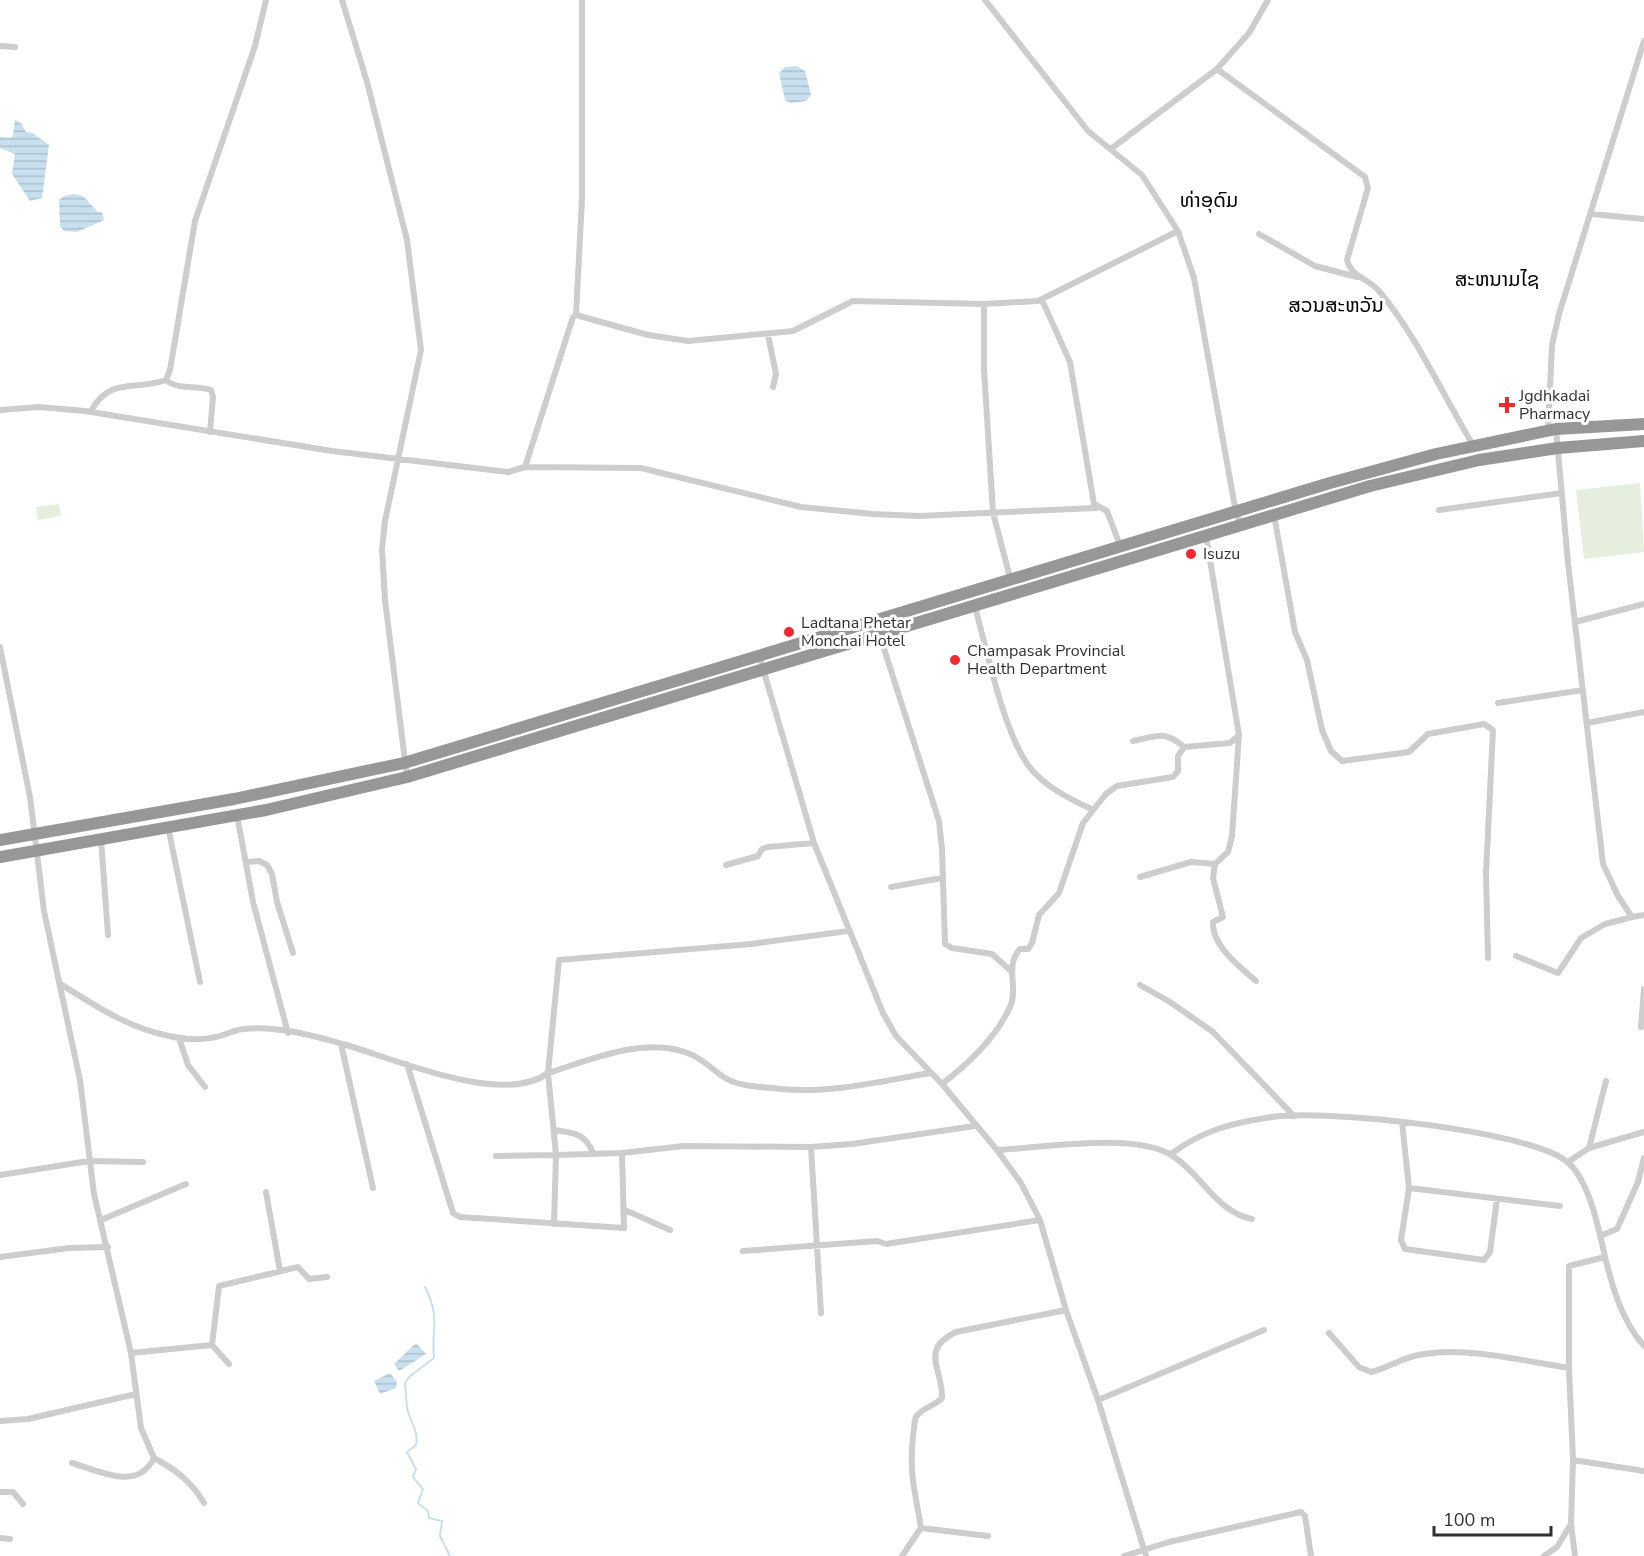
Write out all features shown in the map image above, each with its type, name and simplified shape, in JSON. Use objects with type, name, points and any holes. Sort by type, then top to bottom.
[{"type":"highway","points":[[0,856],[266,810],[407,777],[880,636],[1205,535],[1238,518],[1330,483],[1473,445],[1552,430],[1644,424]]},
{"type":"highway","points":[[0,840],[264,794],[404,763],[759,654],[1012,581],[1120,546],[1238,518],[1274,514],[1370,486],[1479,460],[1558,448],[1644,441]]},
{"type":"highway","points":[[264,794],[266,810]]},
{"type":"street","points":[[166,380],[170,370],[195,221],[252,56],[266,0]]},
{"type":"street","points":[[342,0],[367,82],[407,240],[421,356],[385,520],[382,549],[385,600],[407,777]]},
{"type":"street","points":[[525,467],[573,317],[576,315],[582,199],[582,0]]},
{"type":"street","points":[[985,0],[1065,105],[1088,131],[1112,148],[1142,175],[1157,194],[1178,231],[1194,278],[1238,518]]},
{"type":"street","points":[[1112,148],[1217,69],[1249,33],[1268,0]]},
{"type":"street","points":[[1632,917],[1618,896],[1603,864],[1575,622],[1558,448],[1552,430],[1552,345],[1559,314],[1644,41]]},
{"type":"street","points":[[0,46],[15,47]]},
{"type":"street","points":[[1217,69],[1365,177],[1368,188],[1347,260],[1349,268],[1358,278]]},
{"type":"street","points":[[1591,214],[1644,219]]},
{"type":"street","points":[[576,315],[670,339],[688,341],[793,331],[853,302],[984,304],[1042,300],[1178,231]]},
{"type":"street","points":[[1260,234],[1315,266],[1358,278],[1373,285],[1397,315],[1473,445]]},
{"type":"street","points":[[1042,300],[1070,362],[1096,508]]},
{"type":"street","points":[[984,304],[984,369],[993,513],[1012,581]]},
{"type":"street","points":[[768,335],[776,374],[773,387]]},
{"type":"street","points":[[91,411],[97,400],[117,387],[166,380],[175,386],[195,386],[211,390],[213,397],[210,432]]},
{"type":"street","points":[[0,410],[39,407],[91,411],[210,432],[399,460],[508,472],[525,467],[641,468],[781,503],[843,512],[919,516],[1096,508],[1107,511],[1125,560]]},
{"type":"street","points":[[1439,510],[1562,493]]},
{"type":"street","points":[[1274,514],[1295,632],[1306,660],[1313,698],[1331,751],[1342,760],[1409,752],[1428,734],[1484,724],[1493,730],[1486,874],[1488,958]]},
{"type":"street","points":[[1205,535],[1239,735],[1232,836],[1228,852],[1215,864],[1213,878],[1223,917],[1213,922],[1217,939],[1240,967],[1256,981]]},
{"type":"street","points":[[1575,622],[1644,604]]},
{"type":"street","points":[[975,607],[1009,723],[1029,766],[1065,796],[1093,810]]},
{"type":"street","points":[[880,636],[939,821],[945,944],[952,948],[993,954],[1011,971]]},
{"type":"street","points":[[0,647],[35,833],[44,911],[80,1080],[89,1161],[131,1353],[141,1428],[154,1458],[178,1471],[194,1486],[204,1503]]},
{"type":"street","points":[[759,654],[814,843],[883,1013],[896,1036],[942,1084],[997,1150],[1021,1183],[1040,1220],[1066,1310],[1098,1400],[1146,1556]]},
{"type":"street","points":[[1498,703],[1583,690]]},
{"type":"street","points":[[1587,723],[1644,712]]},
{"type":"street","points":[[1133,741],[1166,735],[1172,736],[1184,747],[1230,743],[1239,735]]},
{"type":"street","points":[[942,1084],[966,1066],[992,1035],[1011,1006],[1014,990],[1011,971],[1015,955],[1020,949],[1028,949],[1032,943],[1039,915],[1059,893],[1083,823],[1106,794],[1117,786],[1173,777],[1178,771],[1178,756],[1184,747]]},
{"type":"street","points":[[237,815],[253,902],[288,1033]]},
{"type":"street","points":[[168,827],[201,982]]},
{"type":"street","points":[[101,839],[108,935]]},
{"type":"street","points":[[726,865],[758,856],[762,849],[768,847],[814,843]]},
{"type":"street","points":[[247,862],[260,861],[272,874],[277,902],[294,953]]},
{"type":"street","points":[[1140,877],[1191,862],[1215,864]]},
{"type":"street","points":[[891,886],[942,878]]},
{"type":"street","points":[[1516,956],[1558,973],[1581,938],[1605,924],[1644,915]]},
{"type":"street","points":[[554,1224],[556,1155],[548,1073],[559,960],[751,944],[848,931]]},
{"type":"street","points":[[60,983],[131,1026],[179,1038],[198,1040],[256,1028],[341,1044],[451,1078],[478,1083],[528,1082],[548,1073],[612,1054],[666,1048],[688,1053],[709,1063],[727,1079],[783,1089],[820,1090],[930,1073]]},
{"type":"street","points":[[1140,985],[1170,1002],[1213,1032],[1294,1116]]},
{"type":"street","points":[[1641,1027],[1644,988]]},
{"type":"street","points":[[179,1038],[191,1072],[205,1088]]},
{"type":"street","points":[[341,1044],[373,1188]]},
{"type":"street","points":[[407,1064],[455,1217],[624,1228],[622,1153]]},
{"type":"street","points":[[1589,1148],[1606,1081]]},
{"type":"street","points":[[1171,1154],[1193,1138],[1218,1128],[1274,1116],[1402,1122],[1468,1130],[1551,1152],[1568,1162],[1580,1179],[1600,1236],[1616,1298],[1634,1335],[1644,1346]]},
{"type":"street","points":[[1402,1122],[1409,1188],[1401,1246],[1405,1249],[1478,1261],[1488,1257],[1497,1199]]},
{"type":"street","points":[[496,1156],[622,1153],[684,1146],[810,1147],[852,1144],[975,1126]]},
{"type":"street","points":[[555,1130],[578,1133],[587,1140],[593,1153]]},
{"type":"street","points":[[1568,1162],[1589,1148],[1644,1132]]},
{"type":"street","points":[[997,1150],[1118,1143],[1154,1148],[1171,1154],[1205,1183],[1228,1211],[1252,1219]]},
{"type":"street","points":[[810,1147],[820,1313]]},
{"type":"street","points":[[1600,1236],[1617,1229],[1638,1182],[1644,1158]]},
{"type":"street","points":[[0,1175],[89,1161],[143,1162]]},
{"type":"street","points":[[101,1220],[186,1184]]},
{"type":"street","points":[[1409,1188],[1560,1206]]},
{"type":"street","points":[[266,1192],[280,1271]]},
{"type":"street","points":[[625,1210],[670,1230]]},
{"type":"street","points":[[743,1251],[815,1244],[877,1241],[886,1244],[1040,1220]]},
{"type":"street","points":[[0,1257],[69,1248],[108,1247]]},
{"type":"street","points":[[1575,1556],[1570,1524],[1573,1460],[1569,1368],[1569,1266],[1605,1257]]},
{"type":"street","points":[[230,1365],[212,1345],[219,1286],[298,1267],[309,1279],[327,1277]]},
{"type":"street","points":[[902,1556],[921,1528],[911,1484],[910,1461],[915,1419],[920,1412],[936,1404],[942,1398],[936,1368],[938,1346],[944,1338],[956,1332],[1066,1310]]},
{"type":"street","points":[[1098,1400],[1264,1330]]},
{"type":"street","points":[[1329,1333],[1359,1366],[1371,1372],[1406,1358],[1425,1354],[1453,1353],[1569,1368]]},
{"type":"street","points":[[131,1353],[212,1345]]},
{"type":"street","points":[[0,1420],[28,1419],[136,1394]]},
{"type":"street","points":[[72,1463],[124,1478],[135,1478],[143,1473],[154,1458]]},
{"type":"street","points":[[1573,1460],[1644,1471]]},
{"type":"street","points":[[0,1492],[13,1492],[23,1504]]},
{"type":"street","points":[[1124,1556],[1144,1548],[1301,1512],[1305,1516],[1311,1556]]},
{"type":"street","points":[[1544,1556],[1557,1547],[1570,1524]]},
{"type":"street","points":[[921,1528],[988,1536]]},
{"type":"street","points":[[0,1538],[10,1539]]},
{"type":"green space","points":[[1640,483],[1644,552],[1584,559],[1576,490]]},
{"type":"green space","points":[[59,504],[61,516],[38,520],[36,507]]},
{"type":"water","points":[[797,66],[805,71],[811,95],[806,101],[791,103],[785,100],[779,73],[785,67]]},
{"type":"water","points":[[15,120],[21,123],[26,132],[33,133],[49,145],[42,198],[30,201],[12,174],[15,154],[0,148],[0,137],[13,136]]},
{"type":"water","points":[[74,194],[83,196],[98,212],[102,212],[104,220],[77,232],[64,231],[60,226],[59,200],[64,196]]},
{"type":"water","points":[[416,1343],[426,1354],[399,1371],[394,1364]]},
{"type":"water","points":[[390,1373],[397,1382],[396,1388],[380,1394],[374,1381]]},
{"type":"waterway","points":[[425,1287],[433,1307],[434,1358],[410,1376],[405,1383],[407,1407],[417,1440],[416,1445],[407,1452],[416,1469],[413,1477],[423,1489],[418,1503],[428,1511],[429,1518],[442,1521],[440,1536],[450,1556]]},
{"type":"place","name":"Jgdhkadai Pharmacy","points":[[1507,405]]},
{"type":"place","name":"Isuzu","points":[[1191,554]]},
{"type":"place","name":"Ladtana Phetar Monchai Hotel","points":[[789,632]]},
{"type":"place","name":"Champasak Provincial Health Department","points":[[955,660]]},
{"type":"district","name":"ທ່າອຸດົມ","points":[[1209,200]]},
{"type":"district","name":"ສະຫນາມໄຊ","points":[[1497,279]]},
{"type":"district","name":"ສວນສະຫວັນ","points":[[1336,305]]}]
